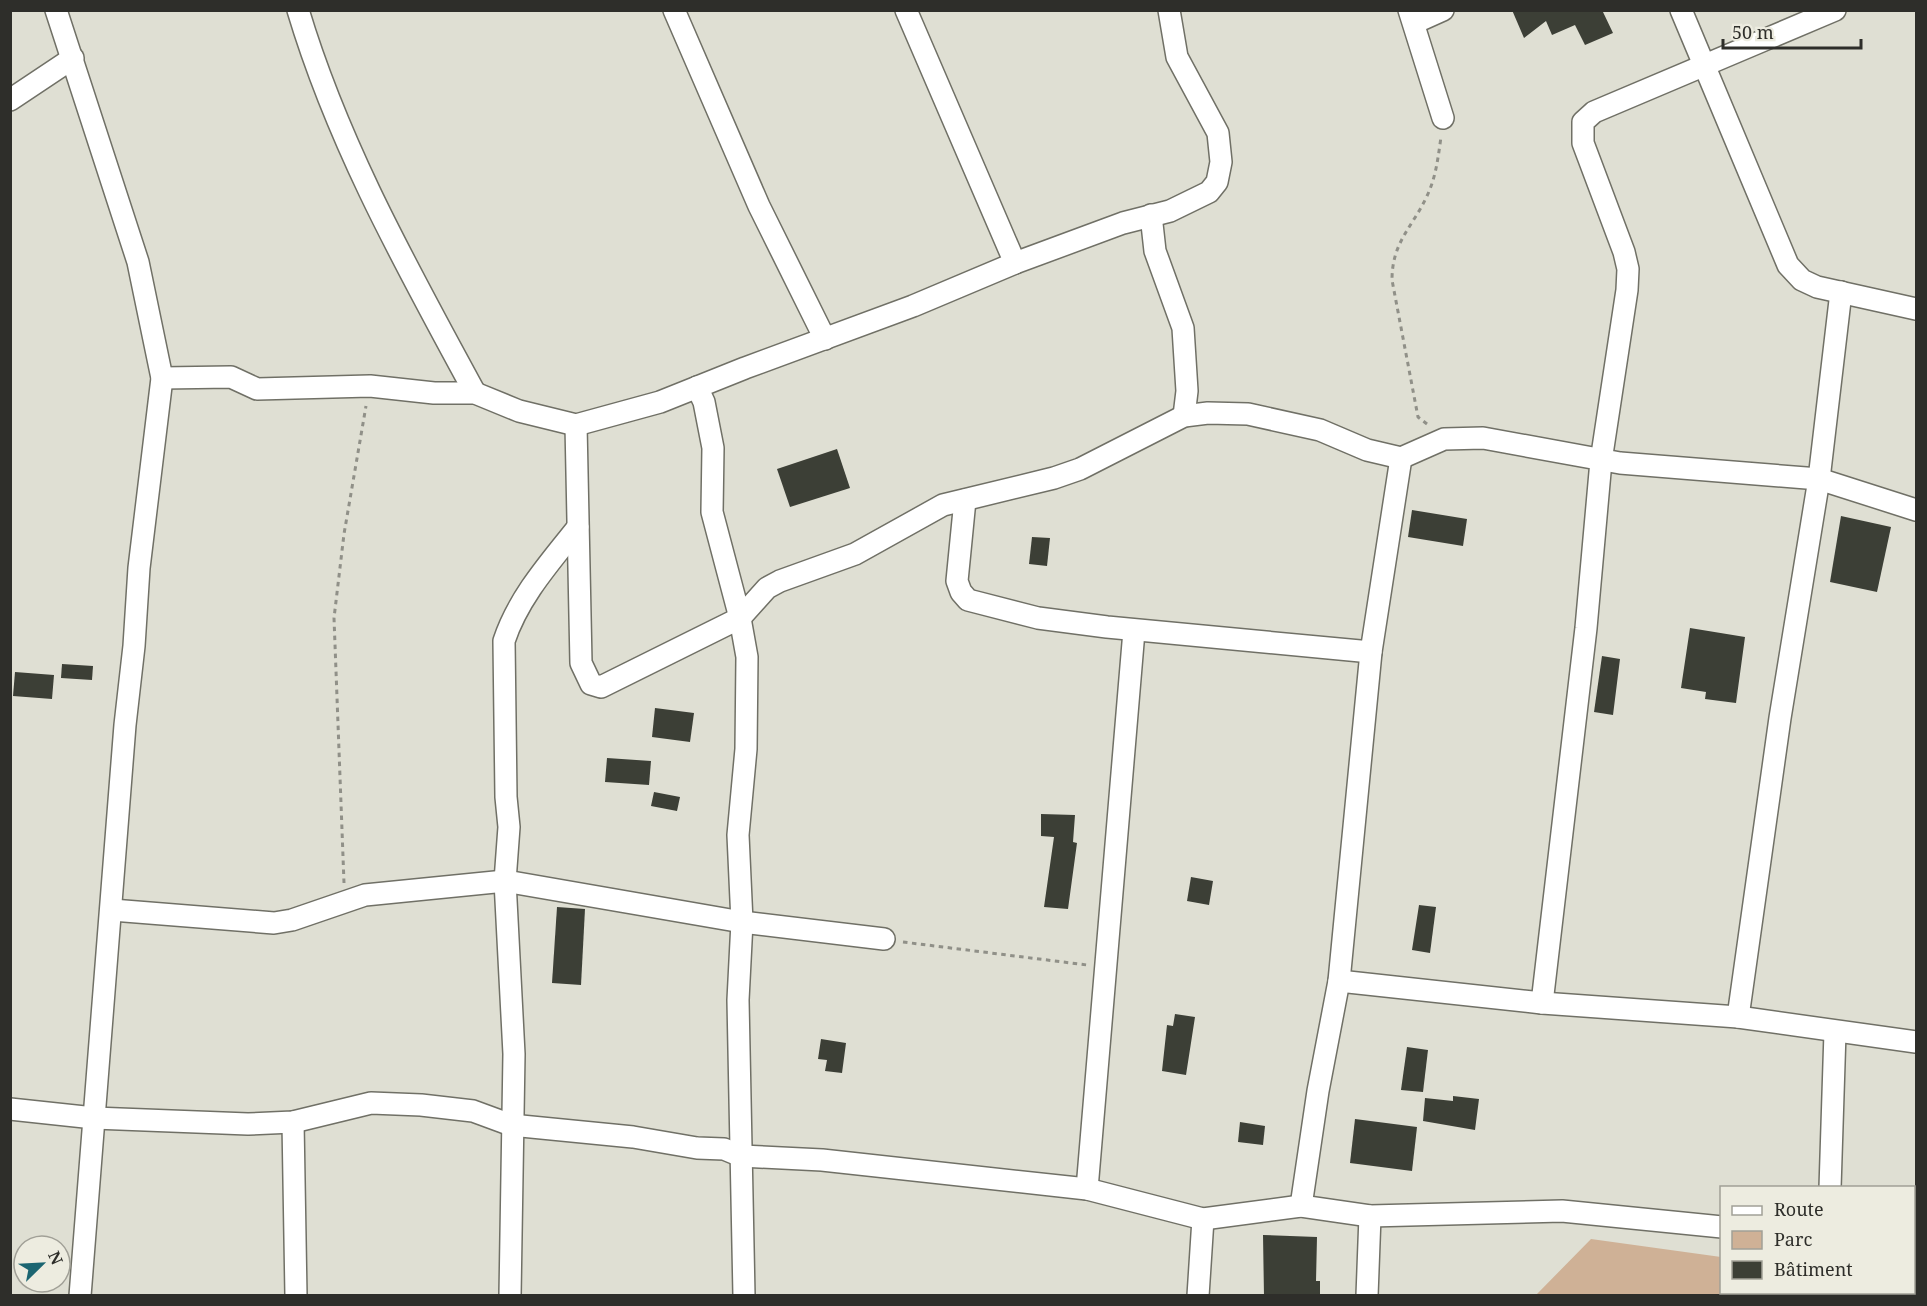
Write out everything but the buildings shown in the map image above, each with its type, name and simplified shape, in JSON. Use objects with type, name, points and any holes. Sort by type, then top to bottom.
[{"type":"street","points":[[56,10],[138,262],[162,378],[139,568],[80,1296]]},
{"type":"street","points":[[298,10],[344,138],[398,254],[475,393]]},
{"type":"street","points":[[674,10],[759,206],[825,339]]},
{"type":"street","points":[[906,10],[1016,263]]},
{"type":"street","points":[[162,378],[231,377],[257,389],[370,386],[434,393],[475,393],[519,411],[576,425],[633,412],[1016,263],[1151,215],[1170,211],[1209,192],[1217,182],[1221,162],[1218,133],[1176,57],[1169,10]]},
{"type":"street","points":[[1443,10],[1412,17],[1443,118]]},
{"type":"street","points":[[1681,10],[1788,265],[1802,280],[1817,287],[1917,309]]},
{"type":"street","points":[[1542,1003],[1586,628],[1601,460],[1628,269],[1583,143],[1583,122],[1594,112],[1835,10]]},
{"type":"street","points":[[10,100],[73,58]]},
{"type":"street","points":[[1151,215],[1155,251],[1183,328],[1187,391],[1184,416]]},
{"type":"street","points":[[1738,1017],[1780,718],[1819,479],[1841,292]]},
{"type":"street","points":[[697,387],[704,402],[713,448],[712,512],[715,531],[740,618],[747,657],[748,692],[738,835],[742,922],[738,1000],[744,1296]]},
{"type":"street","points":[[576,425],[581,663],[585,676],[591,684],[601,687],[740,618],[767,588],[780,581],[855,554],[943,505],[1043,481],[1080,469],[1184,416],[1208,413],[1248,414],[1320,430],[1367,450],[1401,458],[1444,439],[1483,438],[1601,460],[1819,479],[1917,510]]},
{"type":"street","points":[[1301,1206],[1318,1091],[1339,981],[1371,652],[1401,458]]},
{"type":"street","points":[[965,500],[957,581],[968,600],[1038,618],[1134,631],[1228,637],[1371,652]]},
{"type":"street","points":[[510,1296],[511,1125],[514,1054],[506,881],[509,827],[506,797],[504,641],[509,625],[540,573],[578,527]]},
{"type":"street","points":[[1087,1189],[1134,631]]},
{"type":"street","points":[[112,910],[274,922],[292,920],[344,900],[364,895],[506,881],[742,922],[884,939]]},
{"type":"street","points":[[1339,981],[1542,1003],[1738,1017],[1917,1042]]},
{"type":"street","points":[[1830,1186],[1835,1032]]},
{"type":"street","points":[[10,1108],[94,1118],[206,1124],[292,1122],[371,1103],[473,1111],[511,1125],[633,1137],[697,1149],[724,1149],[741,1156],[822,1160],[1087,1189],[1203,1219],[1301,1206],[1370,1216],[1562,1211],[1720,1227]]},
{"type":"street","points":[[292,1122],[296,1296]]},
{"type":"street","points":[[1367,1296],[1370,1216]]},
{"type":"street","points":[[1198,1296],[1203,1219]]},
{"type":"path","points":[[1443,118],[1436,176],[1426,198],[1401,238],[1392,261],[1392,280],[1418,417],[1444,439]]},
{"type":"path","points":[[344,900],[334,618],[344,534],[370,386]]},
{"type":"path","points":[[884,939],[1104,967]]},
{"type":"green space","points":[[1591,1239],[1720,1257],[1720,1294],[1915,1294],[1916,1275],[1916,1295],[1536,1295]]}]
